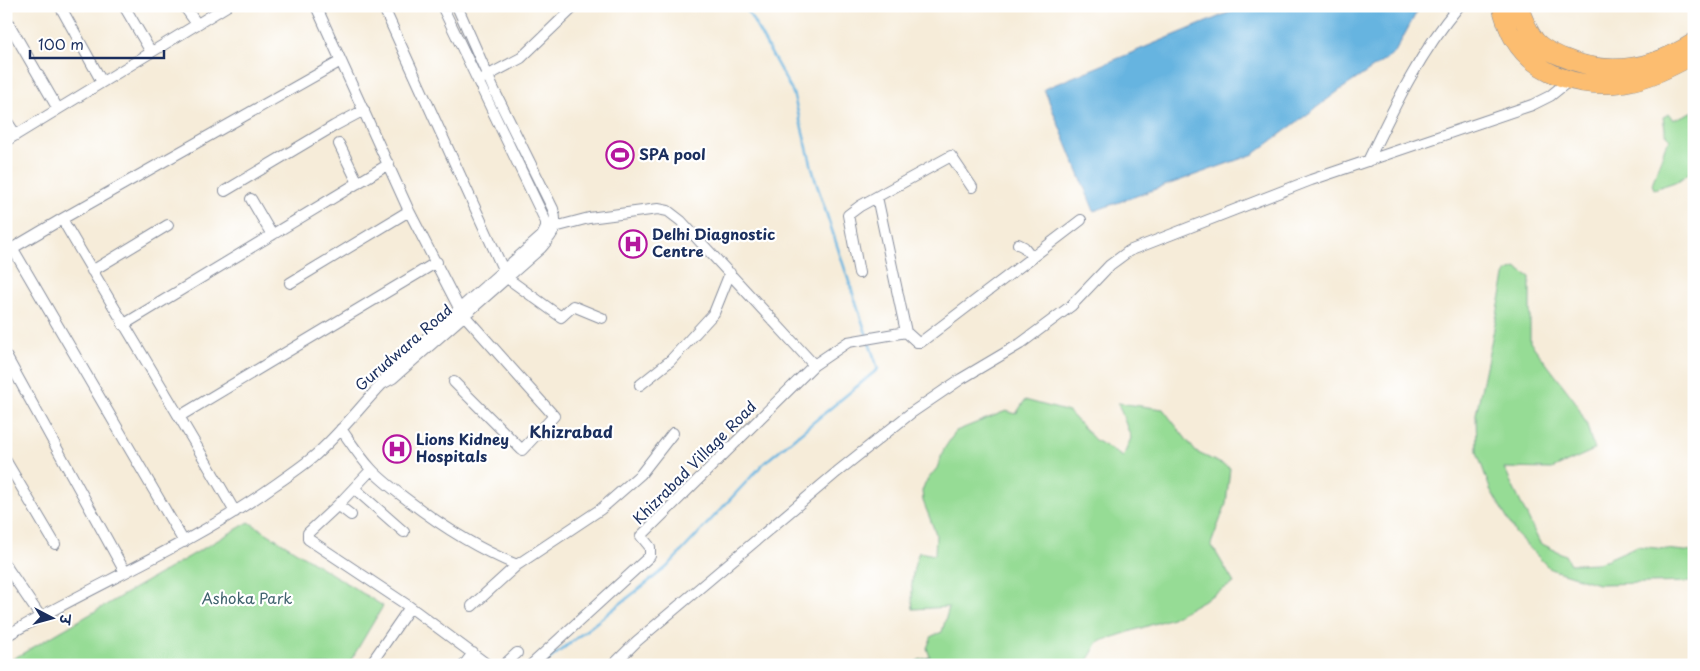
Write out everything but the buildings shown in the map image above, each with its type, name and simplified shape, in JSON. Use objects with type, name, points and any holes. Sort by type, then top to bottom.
[{"type":"highway","points":[[1501,6],[1505,22],[1513,39],[1524,53],[1536,64],[1554,75],[1581,83],[1599,85],[1624,83],[1658,72],[1694,56]]},
{"type":"highway","points":[[1520,6],[1523,17],[1536,41],[1547,50],[1575,62],[1612,70],[1650,63],[1694,42]]},
{"type":"street","points":[[60,6],[102,82]]},
{"type":"street","points":[[124,6],[151,52]]},
{"type":"street","points":[[184,6],[197,24]]},
{"type":"street","points":[[6,141],[226,6]]},
{"type":"street","points":[[316,6],[410,211],[462,311],[554,416],[522,450],[454,382]]},
{"type":"street","points":[[383,6],[505,274],[561,317],[573,306],[602,318]]},
{"type":"street","points":[[442,6],[542,214],[551,228]]},
{"type":"street","points":[[457,6],[488,76],[553,210],[556,218],[551,228]]},
{"type":"street","points":[[1368,161],[1411,76],[1459,6]]},
{"type":"street","points":[[478,81],[521,58],[571,8]]},
{"type":"street","points":[[6,19],[58,109]]},
{"type":"street","points":[[184,542],[10,251],[62,219],[341,61]]},
{"type":"street","points":[[613,665],[637,641],[837,472],[911,413],[961,379],[1020,344],[1060,314],[1077,300],[1110,265],[1129,251],[1302,183],[1532,105],[1550,96],[1570,80]]},
{"type":"street","points":[[225,191],[364,110]]},
{"type":"street","points":[[6,120],[16,135]]},
{"type":"street","points":[[339,144],[358,183]]},
{"type":"street","points":[[860,273],[848,215],[950,156],[972,187]]},
{"type":"street","points":[[123,325],[389,164]]},
{"type":"street","points":[[877,197],[906,332],[916,342],[921,342],[1082,220]]},
{"type":"street","points":[[251,199],[272,235]]},
{"type":"street","points":[[551,228],[589,218],[662,209],[668,211],[681,221],[814,365],[843,344],[863,338],[906,332]]},
{"type":"street","points":[[290,283],[410,211]]},
{"type":"street","points":[[62,219],[235,512]]},
{"type":"street","points":[[92,271],[168,225]]},
{"type":"street","name":"Gurudwara Road","points":[[6,636],[40,616],[184,542],[235,512],[311,459],[382,384],[388,372],[505,274],[541,248],[550,238],[551,228]]},
{"type":"street","points":[[1018,244],[1024,247],[1032,257]]},
{"type":"street","points":[[180,416],[437,262]]},
{"type":"street","points":[[640,385],[670,361],[714,313],[730,273]]},
{"type":"street","points":[[6,356],[125,572]]},
{"type":"street","name":"Khizrabad Village Road","points":[[531,665],[650,556],[650,547],[641,536],[814,365]]},
{"type":"street","points":[[341,429],[371,470],[391,488],[428,516],[468,542],[518,565]]},
{"type":"street","points":[[472,606],[518,565],[601,509],[642,474],[673,433]]},
{"type":"street","points":[[6,461],[55,544]]},
{"type":"street","points":[[371,470],[308,533],[308,539],[410,607],[488,665]]},
{"type":"street","points":[[354,488],[404,532]]},
{"type":"street","points":[[338,505],[351,515]]},
{"type":"street","points":[[6,566],[40,616]]},
{"type":"street","points":[[370,665],[410,607]]},
{"type":"street","points":[[504,665],[517,653]]},
{"type":"street","points":[[464,665],[473,654]]},
{"type":"green space","points":[[1694,111],[1694,172],[1689,173],[1678,181],[1654,189],[1652,184],[1665,147],[1670,139],[1666,135],[1663,117],[1669,114],[1673,120]]},
{"type":"green space","points":[[1516,268],[1530,277],[1530,342],[1575,401],[1587,425],[1594,450],[1552,469],[1504,468],[1540,543],[1565,555],[1570,564],[1599,563],[1637,546],[1694,552],[1694,582],[1598,584],[1550,569],[1516,534],[1490,489],[1477,452],[1476,414],[1506,272]]},
{"type":"green space","points":[[1025,400],[1069,412],[1095,440],[1123,457],[1131,438],[1118,403],[1163,409],[1196,452],[1230,468],[1226,504],[1211,544],[1234,583],[1172,618],[1098,642],[1085,665],[911,665],[919,660],[930,657],[927,648],[932,636],[942,632],[949,607],[913,609],[912,580],[919,552],[935,555],[936,534],[923,501],[922,491],[925,483],[937,468],[944,449],[956,431],[1006,411],[1016,414]]},
{"type":"green space","name":"Ashoka Park","points":[[249,522],[383,606],[348,665],[6,665],[6,663]]},
{"type":"water","points":[[1245,6],[1420,6],[1394,54],[1340,90],[1254,154],[1094,211],[1044,89]]},
{"type":"waterway","points":[[745,6],[793,93],[815,179],[867,336]]},
{"type":"waterway","points":[[542,665],[667,567],[764,463],[878,369],[869,342]]},
{"type":"place","name":"SPA pool","points":[[620,155]]},
{"type":"place","name":"Delhi Diagnostic Centre","points":[[633,244]]},
{"type":"place","name":"Lions Kidney Hospitals","points":[[397,449]]},
{"type":"district","name":"Khizrabad","points":[[571,432]]}]
